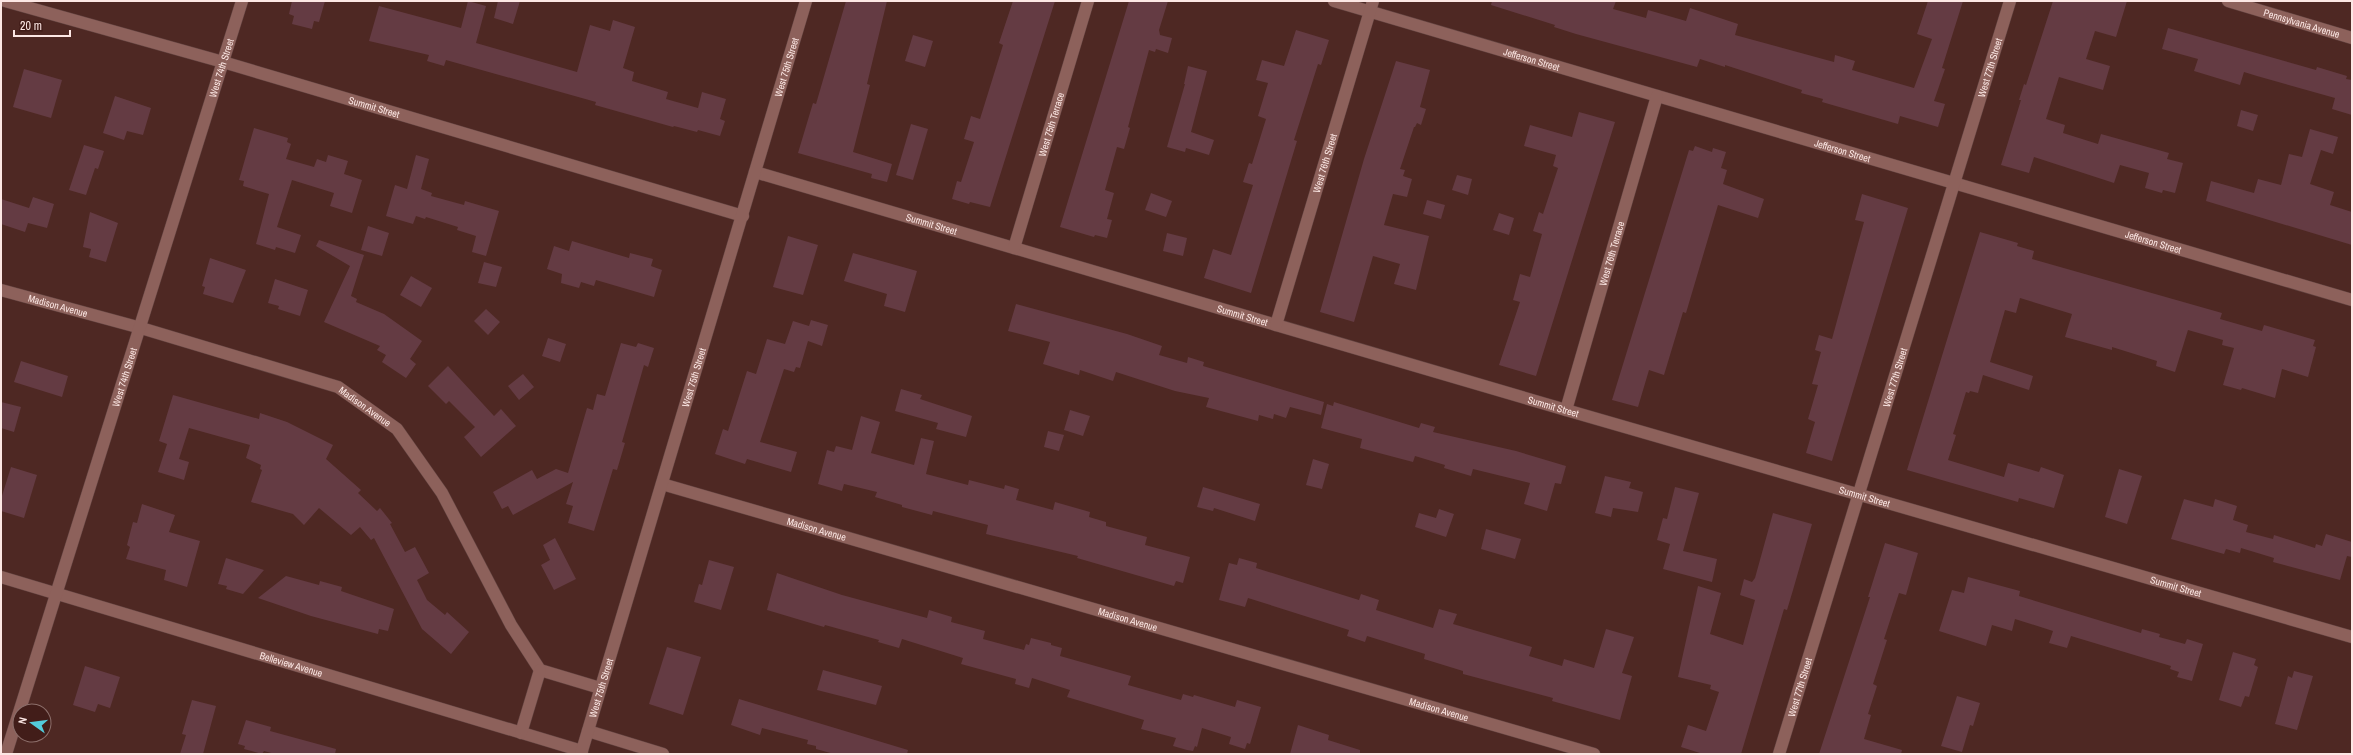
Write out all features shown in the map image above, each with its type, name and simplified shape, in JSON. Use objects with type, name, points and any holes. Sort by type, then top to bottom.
[{"type":"street","name":"Summit Street","points":[[5,1],[223,62],[743,216]]},
{"type":"street","name":"West 74th Street","points":[[6,754],[242,1]]},
{"type":"street","name":"West 75th Street","points":[[581,752],[743,216],[806,1]]},
{"type":"street","name":"West 75th Terrace","points":[[1014,248],[1088,1]]},
{"type":"street","name":"Jefferson Street","points":[[1334,1],[1372,6],[1657,96],[2352,300]]},
{"type":"street","name":"West 77th Street","points":[[1778,754],[2010,1]]},
{"type":"street","name":"Pennsylvania Avenue","points":[[2228,1],[2352,38]]},
{"type":"street","name":"West 76th Street","points":[[1276,325],[1372,6]]},
{"type":"street","name":"West 76th Terrace","points":[[1566,410],[1657,96]]},
{"type":"street","name":"Summit Street","points":[[755,172],[1566,410],[2352,637]]},
{"type":"street","name":"Madison Avenue","points":[[1,290],[140,328],[338,387],[397,429],[442,494],[511,625],[540,670]]},
{"type":"street","name":"Madison Avenue","points":[[662,484],[1594,754]]},
{"type":"street","name":"Belleview Avenue","points":[[1,577],[581,752]]},
{"type":"street","points":[[521,733],[540,670],[600,688]]},
{"type":"street","points":[[588,731],[663,754]]},
{"type":"building","points":[[292,1],[325,1],[319,22],[314,21],[312,29],[292,24],[294,16],[289,14]]},
{"type":"building","points":[[468,1],[486,6],[476,43],[577,72],[590,25],[610,31],[613,20],[635,27],[623,68],[634,72],[632,81],[668,92],[666,99],[698,108],[702,92],[726,99],[720,119],[725,121],[720,136],[698,130],[697,132],[673,127],[595,105],[596,102],[446,60],[444,66],[427,61],[429,55],[369,41],[379,6],[461,28]]},
{"type":"building","points":[[498,1],[520,1],[513,24],[494,18]]},
{"type":"building","points":[[846,1],[887,1],[867,84],[870,85],[853,152],[892,164],[887,182],[871,178],[872,174],[798,153],[813,103],[816,104]]},
{"type":"building","points":[[1013,1],[1055,1],[990,207],[970,202],[969,204],[952,199],[957,181],[961,182],[974,142],[964,139],[971,116],[980,119],[1003,45],[999,43]]},
{"type":"building","points":[[1129,1],[1168,1],[1159,30],[1160,35],[1172,38],[1168,53],[1156,49],[1155,52],[1149,50],[1128,127],[1130,128],[1124,149],[1117,147],[1105,190],[1114,193],[1107,219],[1112,220],[1107,238],[1095,235],[1094,237],[1060,227]]},
{"type":"building","points":[[1492,1],[1616,1],[1613,9],[1646,18],[1648,10],[1686,21],[1690,8],[1738,24],[1735,35],[1834,62],[1835,55],[1855,61],[1852,70],[1914,88],[1932,39],[1917,34],[1928,1],[1963,1],[1942,68],[1945,69],[1934,101],[1945,104],[1938,127],[1900,116],[1898,124],[1822,102],[1823,99],[1801,93],[1802,90],[1725,65],[1725,67],[1700,59],[1697,67],[1576,34],[1554,27],[1555,25],[1491,5]]},
{"type":"building","points":[[2053,1],[2127,1],[2116,37],[2095,31],[2086,59],[2110,66],[2103,90],[2059,77],[2046,119],[2065,125],[2063,133],[2098,144],[2101,134],[2169,153],[2167,159],[2183,163],[2175,193],[2163,190],[2162,193],[2145,188],[2149,173],[2120,165],[2114,183],[2034,157],[2029,173],[2001,165],[2021,100],[2019,100],[2024,84],[2026,85]]},
{"type":"building","points":[[2168,28],[2316,70],[2317,67],[2347,76],[2346,79],[2352,80],[2352,115],[2332,109],[2335,98],[2244,72],[2240,85],[2194,71],[2198,59],[2162,49]]},
{"type":"building","points":[[1296,30],[1329,40],[1321,65],[1318,64],[1294,140],[1297,141],[1251,293],[1204,278],[1213,249],[1231,255],[1253,185],[1243,182],[1249,163],[1252,164],[1266,119],[1258,116],[1268,83],[1256,80],[1262,60],[1284,66]]},
{"type":"building","points":[[913,35],[933,41],[925,67],[905,61]]},
{"type":"building","points":[[1396,61],[1430,70],[1420,107],[1426,109],[1421,125],[1417,123],[1414,127],[1400,169],[1405,170],[1403,176],[1412,179],[1407,197],[1393,194],[1384,225],[1429,236],[1416,290],[1394,284],[1400,264],[1373,256],[1354,322],[1320,312],[1364,159]]},
{"type":"building","points":[[1188,66],[1207,71],[1191,132],[1214,140],[1209,155],[1186,148],[1185,152],[1167,147],[1185,84]]},
{"type":"building","points":[[24,69],[62,80],[51,118],[13,107]]},
{"type":"building","points":[[115,96],[151,108],[143,135],[127,131],[124,140],[103,133]]},
{"type":"building","points":[[2241,110],[2258,115],[2253,131],[2237,126]]},
{"type":"building","points":[[1579,112],[1615,122],[1536,376],[1499,365],[1520,302],[1513,300],[1520,274],[1530,277],[1542,234],[1533,231],[1539,212],[1543,214],[1558,168],[1553,166],[1556,155],[1524,146],[1530,125],[1572,137]]},
{"type":"building","points":[[911,124],[928,129],[913,180],[896,175]]},
{"type":"building","points":[[254,128],[288,138],[287,142],[291,144],[286,159],[314,167],[317,159],[326,162],[328,155],[348,161],[344,174],[362,180],[352,213],[330,206],[334,193],[292,180],[277,227],[301,235],[295,253],[276,247],[275,250],[256,244],[269,194],[243,186],[244,181],[239,180]]},
{"type":"building","points":[[2310,129],[2338,137],[2333,154],[2321,150],[2310,184],[2334,192],[2330,205],[2352,212],[2352,245],[2206,201],[2211,181],[2254,193],[2258,179],[2281,185],[2289,154],[2302,157]]},
{"type":"building","points":[[84,145],[104,151],[98,169],[95,168],[86,195],[69,190]]},
{"type":"building","points":[[1695,146],[1712,152],[1713,148],[1726,152],[1721,168],[1727,170],[1723,184],[1764,199],[1758,218],[1718,205],[1686,313],[1683,312],[1664,375],[1649,370],[1638,407],[1612,400],[1689,150],[1693,151]]},
{"type":"building","points":[[416,155],[429,159],[421,189],[432,193],[431,196],[464,205],[465,201],[499,211],[486,256],[472,252],[476,236],[457,230],[458,227],[426,217],[425,219],[416,216],[413,224],[386,216],[395,185],[407,189]]},
{"type":"building","points":[[1457,175],[1472,179],[1468,195],[1452,190]]},
{"type":"building","points":[[1151,193],[1172,201],[1166,217],[1145,210]]},
{"type":"building","points":[[1862,194],[1908,208],[1832,461],[1806,453],[1815,422],[1808,419],[1818,385],[1812,384],[1821,352],[1815,350],[1819,335],[1832,339],[1864,222],[1855,220]]},
{"type":"building","points":[[33,197],[54,204],[47,228],[28,223],[25,232],[1,224],[1,199],[29,208]]},
{"type":"building","points":[[1427,200],[1445,205],[1441,219],[1423,214]]},
{"type":"building","points":[[90,212],[118,223],[106,262],[89,257],[91,249],[83,247]]},
{"type":"building","points":[[1499,213],[1514,218],[1509,235],[1493,230]]},
{"type":"building","points":[[368,226],[389,233],[382,256],[361,250]]},
{"type":"building","points":[[1980,232],[2018,243],[2017,246],[2034,251],[2032,259],[2222,313],[2220,319],[2262,331],[2264,325],[2315,340],[2313,346],[2316,347],[2308,377],[2282,369],[2275,398],[2242,388],[2241,390],[2223,385],[2234,348],[2222,345],[2223,340],[2188,330],[2175,372],[2156,366],[2157,361],[2112,347],[2112,350],[2065,337],[2072,314],[2020,298],[2016,313],[2005,310],[1990,362],[2033,376],[2029,390],[1983,375],[1978,393],[1970,391],[1969,393],[1966,392],[1953,434],[1956,435],[1948,460],[2004,477],[2008,463],[2039,472],[2041,467],[2064,475],[2054,508],[2019,498],[2018,502],[1907,470]]},
{"type":"building","points":[[1167,233],[1187,238],[1183,256],[1163,251]]},
{"type":"building","points":[[788,236],[818,245],[803,295],[773,287]]},
{"type":"building","points":[[319,240],[364,255],[351,296],[357,299],[356,302],[384,314],[422,341],[410,359],[416,364],[406,378],[382,362],[386,355],[377,350],[380,346],[324,322],[350,266],[316,246]]},
{"type":"building","points":[[572,241],[629,258],[630,253],[653,259],[651,266],[662,270],[654,297],[596,280],[594,286],[581,282],[579,288],[561,283],[562,274],[547,269],[554,246],[569,251]]},
{"type":"building","points":[[853,253],[917,271],[905,312],[884,306],[887,294],[844,281]]},
{"type":"building","points":[[210,258],[246,270],[233,303],[203,294],[205,287],[202,286]]},
{"type":"building","points":[[484,262],[502,267],[496,287],[478,283]]},
{"type":"building","points":[[411,276],[432,288],[421,307],[400,295]]},
{"type":"building","points":[[275,279],[308,290],[300,316],[278,309],[279,306],[268,303]]},
{"type":"building","points":[[1016,304],[1127,334],[1162,346],[1159,355],[1187,363],[1188,357],[1204,362],[1203,366],[1324,402],[1321,415],[1290,407],[1286,418],[1274,414],[1273,419],[1259,415],[1258,421],[1206,407],[1209,398],[1175,391],[1116,372],[1113,381],[1080,370],[1079,375],[1043,364],[1050,342],[1008,331]]},
{"type":"building","points":[[486,309],[500,322],[488,335],[474,321]]},
{"type":"building","points":[[811,320],[828,325],[822,346],[808,341],[800,368],[796,367],[794,372],[784,369],[760,442],[797,452],[791,472],[747,459],[745,464],[715,454],[723,429],[728,431],[747,371],[756,374],[767,339],[785,344],[793,321],[809,326]]},
{"type":"building","points":[[548,338],[566,344],[560,362],[542,356]]},
{"type":"building","points":[[621,343],[636,347],[638,343],[654,348],[648,367],[644,365],[622,442],[625,443],[617,470],[613,469],[594,531],[568,523],[573,506],[566,504],[573,482],[513,515],[508,506],[502,509],[493,492],[532,470],[537,479],[556,469],[568,473],[587,408],[593,410],[597,394],[605,396]]},
{"type":"building","points":[[21,361],[68,376],[62,397],[14,382]]},
{"type":"building","points":[[448,366],[494,416],[501,409],[516,426],[481,457],[464,437],[475,427],[449,401],[446,404],[428,386]]},
{"type":"building","points":[[523,374],[534,387],[519,400],[508,386]]},
{"type":"building","points":[[901,389],[922,395],[920,399],[972,416],[966,437],[936,429],[938,423],[895,411]]},
{"type":"building","points":[[173,395],[259,419],[260,413],[287,422],[333,445],[326,459],[361,490],[358,493],[377,511],[380,508],[392,523],[390,524],[405,552],[415,547],[429,573],[417,580],[427,600],[445,615],[447,612],[469,632],[451,654],[422,629],[374,538],[371,540],[360,527],[351,535],[319,508],[304,525],[293,514],[251,502],[262,470],[260,469],[261,465],[246,458],[250,445],[189,428],[179,459],[189,462],[184,480],[158,472],[167,444],[159,441]]},
{"type":"building","points":[[1,402],[21,407],[14,432],[1,428]]},
{"type":"building","points":[[1334,402],[1419,428],[1421,423],[1435,427],[1433,432],[1516,451],[1566,466],[1561,484],[1555,483],[1547,511],[1524,504],[1530,483],[1473,469],[1471,476],[1444,468],[1445,465],[1415,456],[1413,462],[1360,448],[1362,439],[1321,428],[1327,404],[1333,406]]},
{"type":"building","points":[[1070,410],[1090,416],[1083,436],[1064,430]]},
{"type":"building","points":[[861,416],[880,422],[871,453],[914,465],[921,438],[934,441],[926,474],[968,485],[969,480],[1004,489],[1005,485],[1019,489],[1016,500],[1053,510],[1055,502],[1090,512],[1089,517],[1106,522],[1106,526],[1147,537],[1145,545],[1190,557],[1183,583],[1176,581],[1174,586],[1077,558],[1078,556],[986,534],[988,525],[933,511],[932,515],[902,507],[902,505],[875,497],[877,492],[844,484],[842,491],[818,484],[827,450],[834,452],[836,446],[852,450]]},
{"type":"building","points":[[1048,431],[1064,435],[1059,451],[1044,447]]},
{"type":"building","points":[[1313,459],[1329,464],[1322,489],[1306,485]]},
{"type":"building","points":[[11,467],[37,475],[24,518],[1,511],[1,499]]},
{"type":"building","points":[[2119,469],[2142,476],[2127,524],[2105,517]]},
{"type":"building","points":[[1605,476],[1631,482],[1629,488],[1643,492],[1638,512],[1613,508],[1611,517],[1595,513]]},
{"type":"building","points":[[1203,487],[1260,504],[1255,521],[1214,508],[1213,511],[1197,507]]},
{"type":"building","points":[[1675,487],[1699,493],[1683,551],[1717,559],[1712,582],[1663,569],[1670,544],[1657,540],[1663,518],[1667,519]]},
{"type":"building","points":[[2184,499],[2213,507],[2215,499],[2237,506],[2233,520],[2248,525],[2246,532],[2273,539],[2274,535],[2315,548],[2316,544],[2322,546],[2326,534],[2352,542],[2352,557],[2347,556],[2340,580],[2273,562],[2274,558],[2241,548],[2240,553],[2226,549],[2224,554],[2171,539]]},
{"type":"building","points":[[142,504],[175,515],[169,532],[200,541],[187,587],[164,580],[166,570],[126,559],[130,547],[127,545],[133,522],[137,523]]},
{"type":"building","points":[[1439,509],[1454,514],[1446,537],[1415,527],[1419,513],[1436,518]]},
{"type":"building","points":[[1773,513],[1812,524],[1787,610],[1784,609],[1741,754],[1703,754],[1681,747],[1688,725],[1706,731],[1719,692],[1710,689],[1711,685],[1678,677],[1698,586],[1721,593],[1710,634],[1743,645],[1755,600],[1740,595],[1744,579],[1752,582],[1755,578]]},
{"type":"building","points":[[1486,529],[1521,539],[1515,559],[1481,549]]},
{"type":"building","points":[[555,538],[576,579],[554,590],[541,565],[550,560],[543,545]]},
{"type":"building","points":[[1885,543],[1918,553],[1906,595],[1899,593],[1884,639],[1887,640],[1873,684],[1877,686],[1868,714],[1871,715],[1864,739],[1902,750],[1901,754],[1819,754],[1870,597],[1868,597]]},
{"type":"building","points":[[226,558],[264,570],[243,594],[226,589],[227,586],[218,584]]},
{"type":"building","points":[[1239,558],[1257,563],[1256,568],[1359,600],[1361,594],[1379,600],[1376,610],[1433,628],[1439,609],[1457,614],[1453,624],[1532,647],[1529,656],[1562,666],[1564,659],[1594,668],[1606,629],[1634,637],[1622,673],[1632,676],[1620,720],[1552,701],[1553,698],[1463,674],[1463,671],[1424,659],[1425,654],[1367,636],[1365,642],[1347,636],[1349,630],[1248,598],[1245,607],[1219,600],[1229,563],[1237,565]]},
{"type":"building","points":[[709,560],[734,567],[721,610],[694,602],[699,584],[702,585]]},
{"type":"building","points":[[777,573],[842,595],[927,618],[929,610],[952,617],[951,622],[985,631],[983,639],[1024,650],[1026,644],[1029,645],[1031,638],[1051,643],[1051,645],[1062,648],[1060,656],[1131,676],[1128,685],[1181,700],[1183,694],[1193,697],[1194,695],[1235,707],[1237,700],[1261,707],[1250,744],[1247,743],[1245,749],[1229,744],[1231,737],[1202,728],[1197,747],[1195,746],[1193,751],[1187,750],[1173,746],[1176,738],[1141,729],[1144,720],[1067,697],[1070,690],[1032,678],[1029,688],[1015,684],[1016,679],[961,664],[963,658],[902,639],[899,648],[878,642],[879,640],[825,625],[824,627],[767,610]]},
{"type":"building","points":[[286,576],[319,585],[320,581],[342,587],[341,591],[394,609],[388,631],[379,629],[378,634],[311,616],[258,598]]},
{"type":"building","points":[[1968,577],[2020,591],[2019,596],[2141,633],[2142,629],[2160,634],[2159,637],[2185,644],[2187,639],[2203,644],[2192,681],[2177,677],[2179,672],[2170,669],[2171,666],[2071,636],[2067,648],[2049,643],[2053,631],[2015,619],[2012,631],[1992,625],[1986,646],[1939,631],[1952,590],[1964,593]]},
{"type":"building","points":[[667,647],[701,657],[683,715],[649,704]]},
{"type":"building","points":[[2233,652],[2256,659],[2254,665],[2258,667],[2249,697],[2245,696],[2241,707],[2219,700]]},
{"type":"building","points":[[85,666],[120,677],[110,708],[98,704],[95,712],[73,705]]},
{"type":"building","points":[[823,670],[882,686],[876,705],[817,690]]},
{"type":"building","points":[[2294,671],[2313,676],[2297,730],[2275,724],[2288,676],[2292,678]]},
{"type":"building","points":[[1957,696],[1980,703],[1973,726],[1970,725],[1962,752],[1941,746]]},
{"type":"building","points":[[739,699],[908,750],[907,754],[834,754],[816,749],[816,746],[807,744],[808,740],[762,728],[760,735],[731,725]]},
{"type":"building","points":[[192,700],[216,706],[203,754],[180,754],[186,735],[182,734]]},
{"type":"building","points":[[246,720],[271,727],[270,731],[336,749],[335,754],[275,754],[264,751],[262,754],[244,749],[245,746],[238,744]]},
{"type":"building","points":[[1298,725],[1329,735],[1328,740],[1360,750],[1360,754],[1290,754]]}]
